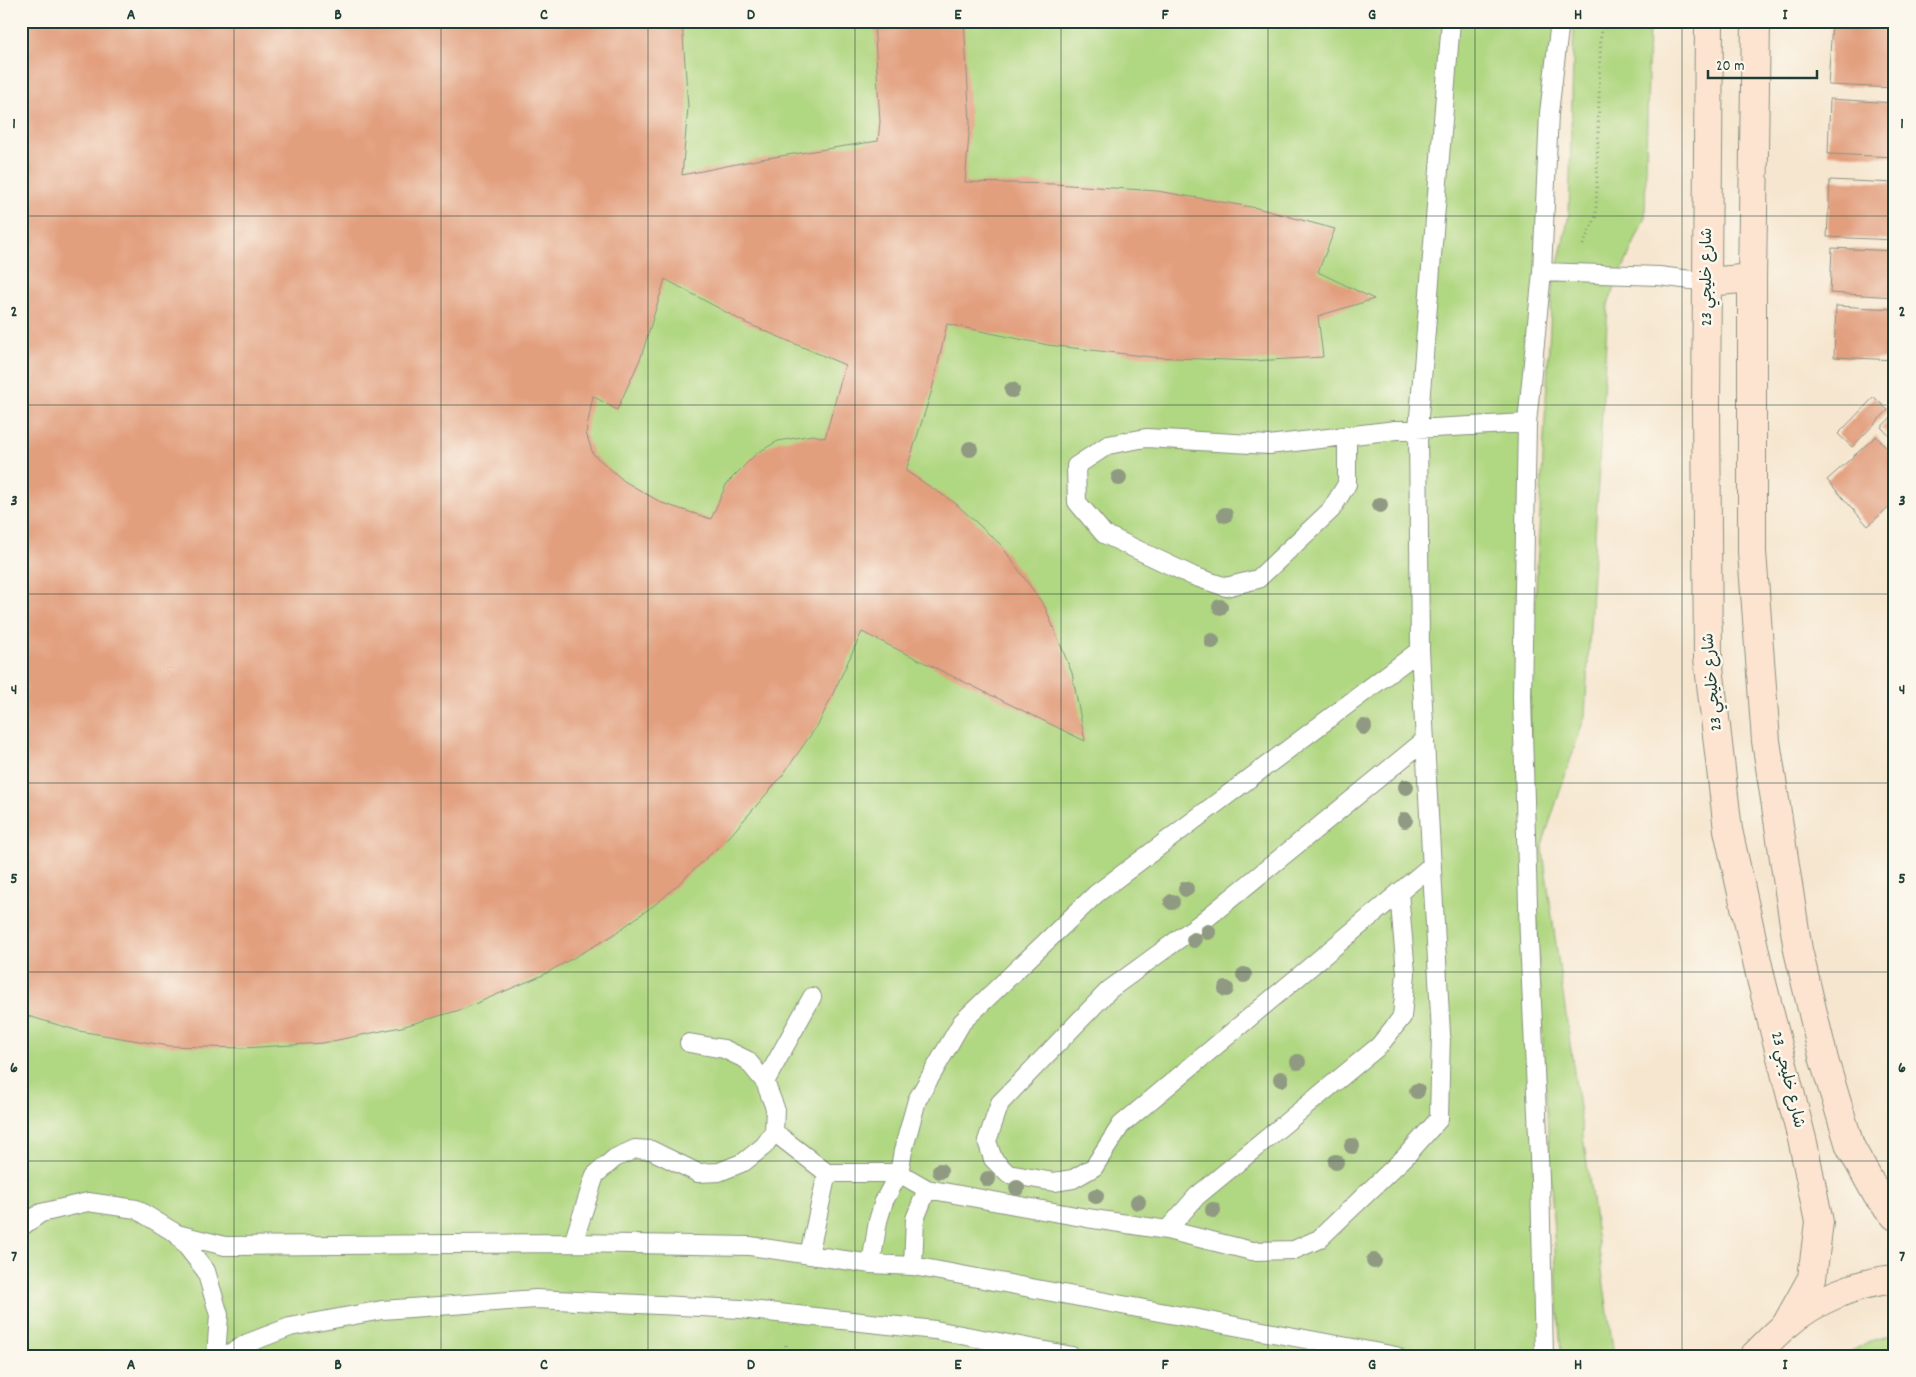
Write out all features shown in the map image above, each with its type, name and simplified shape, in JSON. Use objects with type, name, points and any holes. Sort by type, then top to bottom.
[{"type":"main road","name":"شارع خليجي 23","points":[[1709,21],[1707,282],[1708,658],[1728,830],[1761,979],[1803,1143],[1819,1222],[1812,1278],[1786,1325]]},
{"type":"main road","points":[[1756,21],[1752,278],[1752,552],[1766,741],[1798,950],[1824,1060],[1850,1146],[1877,1195],[1895,1216]]},
{"type":"main road","points":[[1707,282],[1752,278]]},
{"type":"main road","points":[[1754,1356],[1786,1325],[1810,1308],[1836,1295],[1864,1285],[1895,1278]]},
{"type":"lane","points":[[774,1132],[827,1173],[899,1173],[927,1189],[1087,1218],[1167,1230],[1252,1251],[1294,1250],[1319,1239],[1405,1157],[1439,1119],[1441,1034],[1420,650],[1418,429],[1451,21]]},
{"type":"lane","points":[[1544,1356],[1540,1179],[1529,939],[1522,697],[1527,423],[1542,272],[1549,113],[1560,21]]},
{"type":"lane","points":[[1542,272],[1659,276],[1707,282]]},
{"type":"lane","points":[[1346,436],[1347,484],[1331,510],[1258,579],[1226,587],[1192,576],[1104,534],[1077,502],[1076,466],[1108,445],[1146,438],[1269,445],[1346,436],[1418,429],[1527,423]]},
{"type":"lane","points":[[870,1264],[878,1221],[884,1201],[899,1173],[917,1100],[962,1022],[1096,894],[1420,650]]},
{"type":"lane","points":[[1425,740],[1202,922],[1109,990],[1000,1104],[987,1141],[993,1160],[1008,1174],[1054,1182],[1074,1179],[1094,1167],[1121,1125],[1432,864]]},
{"type":"lane","points":[[1167,1230],[1197,1196],[1379,1046],[1402,1017],[1406,973],[1399,892]]},
{"type":"lane","points":[[765,1082],[812,997]]},
{"type":"lane","points":[[573,1243],[588,1202],[595,1175],[615,1158],[635,1150],[651,1150],[698,1173],[719,1172],[744,1162],[764,1146],[774,1132],[774,1108],[765,1082],[747,1060],[724,1049],[689,1043]]},
{"type":"lane","points":[[809,1255],[827,1173]]},
{"type":"lane","points":[[913,1266],[915,1218],[927,1189]]},
{"type":"lane","points":[[21,1227],[41,1213],[88,1202],[136,1209],[177,1234],[225,1246],[573,1243],[750,1246],[870,1264],[913,1266],[1396,1356]]},
{"type":"lane","points":[[177,1234],[206,1271],[219,1315],[216,1356]]},
{"type":"lane","points":[[226,1356],[248,1343],[290,1327],[382,1310],[536,1299],[740,1309],[935,1330],[1072,1356]]},
{"type":"path","points":[[1596,216],[1601,21]]},
{"type":"green space","points":[[21,21],[1560,21],[1525,478],[1544,1356],[21,1356]]},
{"type":"green space","points":[[1574,21],[1649,21],[1645,217],[1608,304],[1585,716],[1542,845],[1614,1356],[1561,1356],[1539,974],[1529,716],[1552,290],[1569,215]]},
{"type":"green space","points":[[1895,1334],[1895,1356],[1842,1356],[1867,1342]]},
{"type":"building","points":[[21,21],[682,21],[688,107],[682,175],[761,159],[878,141],[880,122],[874,21],[964,21],[970,123],[965,182],[1054,184],[1157,191],[1257,208],[1335,229],[1318,272],[1374,299],[1318,316],[1323,357],[1253,361],[1151,357],[1048,345],[947,324],[932,390],[906,471],[955,503],[1001,545],[1045,607],[1072,673],[1085,741],[862,632],[819,723],[782,776],[730,836],[661,900],[610,937],[543,975],[463,1009],[401,1027],[323,1043],[243,1048],[169,1046],[79,1031],[21,1014]],"holes":[[[665,279],[746,323],[845,365],[825,438],[813,435],[778,441],[757,453],[727,483],[711,519],[662,503],[624,481],[593,454],[586,433],[593,396],[617,410],[641,357]]]},
{"type":"building","points":[[1832,24],[1895,27],[1895,88],[1828,85]]},
{"type":"building","points":[[1830,99],[1895,103],[1895,157],[1828,154]]},
{"type":"building","points":[[1830,180],[1895,183],[1895,240],[1827,237]]},
{"type":"building","points":[[1832,248],[1895,251],[1895,297],[1830,293]]},
{"type":"building","points":[[1836,306],[1895,309],[1895,360],[1834,357]]},
{"type":"building","points":[[1874,397],[1888,410],[1852,447],[1838,434]]},
{"type":"building","points":[[1894,415],[1895,417],[1895,442],[1881,427]]},
{"type":"building","points":[[1876,436],[1895,456],[1895,501],[1868,526],[1827,480]]}]
